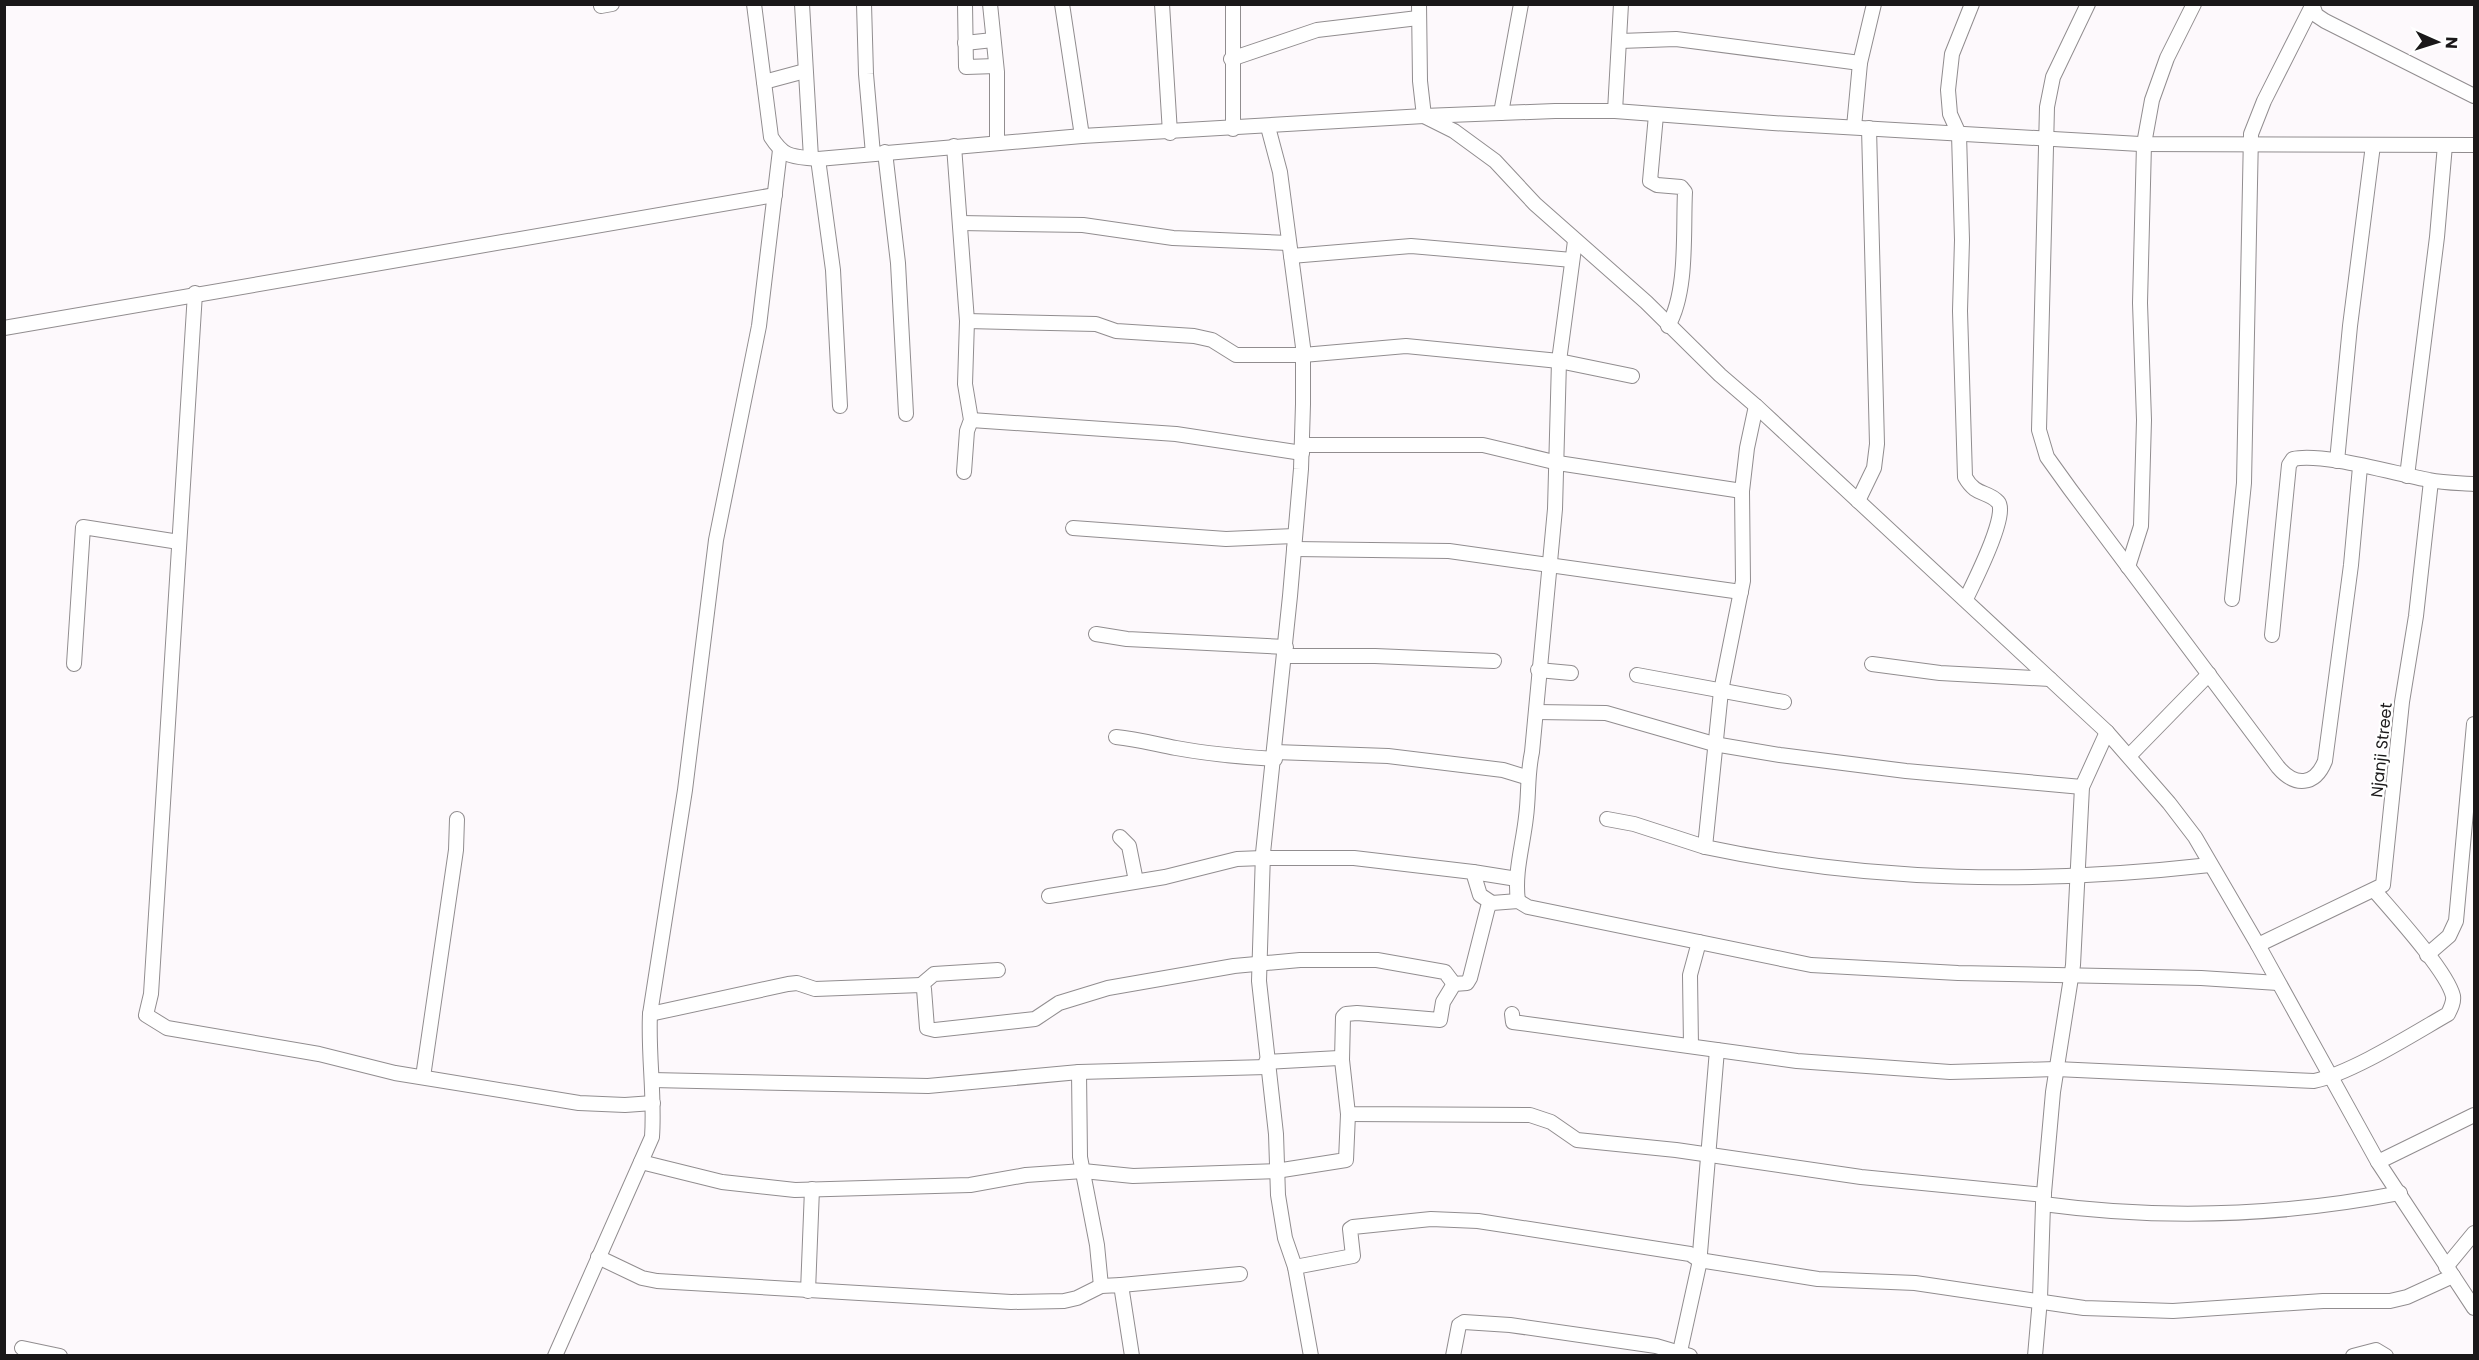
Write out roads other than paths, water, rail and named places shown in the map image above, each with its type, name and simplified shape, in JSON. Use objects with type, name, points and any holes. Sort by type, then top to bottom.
[{"type":"street","points":[[753,4],[771,136],[780,150],[796,158],[814,159],[1083,136],[1170,133],[1424,116],[1615,111],[2144,144],[2475,145]]},
{"type":"street","points":[[802,4],[805,71],[814,159],[832,270],[840,406]]},
{"type":"street","points":[[864,4],[866,74],[898,263],[906,414]]},
{"type":"street","points":[[965,4],[966,68],[996,66]]},
{"type":"street","points":[[990,4],[996,66],[998,143]]},
{"type":"street","points":[[1062,4],[1083,136]]},
{"type":"street","points":[[1162,4],[1170,133]]},
{"type":"street","points":[[1233,4],[1231,59],[1233,129]]},
{"type":"street","points":[[1501,113],[1521,4]]},
{"type":"street","points":[[1615,111],[1621,4]]},
{"type":"street","points":[[1854,127],[1860,63],[1874,4]]},
{"type":"street","points":[[1966,599],[1986,555],[2000,513],[1996,501],[1971,487],[1965,477],[1960,311],[1962,240],[1959,134],[1950,114],[1948,90],[1952,54],[1972,4]]},
{"type":"street","points":[[2088,4],[2053,77],[2047,107],[2039,430],[2047,457],[2286,777],[2297,781],[2311,780],[2320,773],[2325,761],[2360,467]]},
{"type":"street","points":[[2128,567],[2141,526],[2144,420],[2140,303],[2144,144],[2152,100],[2167,58],[2194,4]]},
{"type":"street","points":[[2232,599],[2244,483],[2251,134],[2264,101],[2311,6],[2325,21],[2475,96]]},
{"type":"street","points":[[1231,59],[1317,30],[1418,11],[1424,116]]},
{"type":"street","points":[[1620,41],[1676,39],[1860,63]]},
{"type":"street","points":[[965,44],[993,40]]},
{"type":"street","points":[[764,82],[805,71]]},
{"type":"street","points":[[1656,115],[1650,181],[1657,186],[1681,187],[1685,192],[1680,282],[1674,316],[1668,326]]},
{"type":"street","points":[[1424,116],[1454,131],[1495,161],[1575,242],[1646,302],[1668,326],[2108,732],[2195,837],[2258,945],[2378,1162],[2475,1308]]},
{"type":"street","points":[[1268,127],[1280,172],[1303,355],[1302,449],[1285,652],[1263,858],[1260,964],[1267,1064],[1275,1125],[1276,1171],[1286,1238],[1295,1267],[1311,1356]]},
{"type":"street","points":[[1858,501],[1874,468],[1877,444],[1869,128]]},
{"type":"street","points":[[2337,461],[2350,326],[2373,145]]},
{"type":"street","points":[[2407,476],[2437,237],[2445,145]]},
{"type":"street","points":[[954,146],[967,321],[965,384],[971,420],[967,431],[964,472]]},
{"type":"street","points":[[570,1356],[556,1353],[652,1137],[650,1014],[685,790],[716,540],[759,326],[780,150]]},
{"type":"street","points":[[4,328],[195,293],[374,265],[775,195]]},
{"type":"street","points":[[960,223],[1083,225],[1173,238],[1290,250],[1411,246],[1572,260]]},
{"type":"street","points":[[1518,901],[1517,879],[1526,815],[1526,777],[1536,712],[1538,670],[1551,563],[1558,463],[1556,406],[1559,361],[1575,242]]},
{"type":"street","points":[[195,293],[151,994],[146,1016],[167,1028],[318,1054],[423,1077],[579,1103],[625,1105],[653,1103]]},
{"type":"street","points":[[967,321],[1096,324],[1137,334],[1194,336],[1212,340],[1236,355],[1303,355],[1406,346],[1559,361],[1632,376]]},
{"type":"street","points":[[1705,847],[1721,691],[1741,592],[1744,553],[1742,491],[1747,448],[1756,406]]},
{"type":"street","points":[[971,420],[1176,434],[1302,449],[1483,445],[1558,463],[1742,491]]},
{"type":"street","points":[[2272,635],[2289,465],[2293,459],[2301,457],[2337,461],[2432,481],[2475,484]]},
{"type":"street","name":"Njanji Street","points":[[2374,890],[2383,885],[2385,876],[2402,702],[2416,616],[2432,481]]},
{"type":"street","points":[[74,664],[83,527],[179,542]]},
{"type":"street","points":[[1073,528],[1449,551],[1551,563],[1741,592]]},
{"type":"street","points":[[1096,634],[1127,639],[1285,652],[1494,661]]},
{"type":"street","points":[[1872,664],[1961,675],[2050,679]]},
{"type":"street","points":[[1538,670],[1571,673]]},
{"type":"street","points":[[2129,756],[2209,674]]},
{"type":"street","points":[[1637,675],[1784,702]]},
{"type":"street","points":[[1536,712],[1606,713],[1714,744],[1906,771],[2082,787]]},
{"type":"street","points":[[2427,955],[2449,936],[2456,921],[2475,724]]},
{"type":"street","points":[[2035,1356],[2040,1299],[2043,1199],[2056,1070],[2071,976],[2082,787],[2108,732]]},
{"type":"street","points":[[1116,736],[1219,755],[1388,756],[1503,770],[1526,777]]},
{"type":"street","points":[[423,1077],[454,861],[457,819]]},
{"type":"street","points":[[1607,819],[1634,824],[1705,847],[1778,862],[1883,874],[1964,878],[2077,877],[2210,865]]},
{"type":"street","points":[[1120,837],[1129,846],[1136,881]]},
{"type":"street","points":[[1048,896],[1136,881],[1237,859],[1263,858],[1354,858],[1517,879]]},
{"type":"street","points":[[1473,872],[1480,895],[1492,903],[1518,901],[1528,907],[1737,952],[1811,965],[2278,983]]},
{"type":"street","points":[[1512,1014],[1513,1022],[1797,1061],[1950,1072],[2056,1070],[2314,1081],[2331,1076],[2448,1014],[2453,994],[2427,955],[2374,890],[2258,945]]},
{"type":"street","points":[[640,1162],[722,1182],[771,1189],[812,1189],[970,1185],[1026,1175],[1083,1171],[1121,1176],[1276,1171],[1347,1160],[1348,1114],[1342,1060],[1343,1017],[1346,1014],[1357,1013],[1437,1022],[1440,1020],[1447,992],[1454,984],[1467,983],[1470,978],[1487,911],[1492,903]]},
{"type":"street","points":[[1691,1046],[1690,975],[1699,942]]},
{"type":"street","points":[[921,985],[924,989],[927,1028],[935,1030],[1035,1019],[1059,1003],[1118,985],[1184,973],[1300,960],[1377,960],[1445,972],[1454,984]]},
{"type":"street","points":[[650,1014],[788,984],[797,983],[815,989],[921,985],[934,974],[998,970]]},
{"type":"street","points":[[1453,1356],[1459,1325],[1464,1322],[1546,1330],[1656,1346],[1683,1355],[1699,1260],[1717,1050]]},
{"type":"street","points":[[652,1080],[928,1086],[1079,1072],[1267,1064],[1339,1058],[1342,1060]]},
{"type":"street","points":[[1079,1072],[1080,1157],[1097,1245],[1101,1286]]},
{"type":"street","points":[[1348,1114],[1530,1115],[1551,1122],[1577,1140],[2043,1199],[2101,1212],[2251,1213],[2333,1206],[2400,1193]]},
{"type":"street","points":[[2378,1162],[2475,1116]]},
{"type":"street","points":[[808,1291],[812,1189]]},
{"type":"street","points":[[1295,1267],[1353,1256],[1350,1229],[1353,1227],[1431,1219],[1478,1221],[1690,1254],[1699,1260],[1818,1279],[1915,1283],[2040,1299],[2084,1308],[2173,1311],[2323,1301],[2390,1301],[2407,1298],[2449,1272],[2475,1233]]},
{"type":"street","points":[[598,1257],[642,1278],[657,1281],[1032,1302],[1077,1298],[1101,1286],[1240,1274]]},
{"type":"street","points":[[1121,1285],[1132,1356]]},
{"type":"street","points":[[22,1348],[60,1356]]},
{"type":"street","points":[[2353,1356],[2376,1350],[2386,1356]]}]
